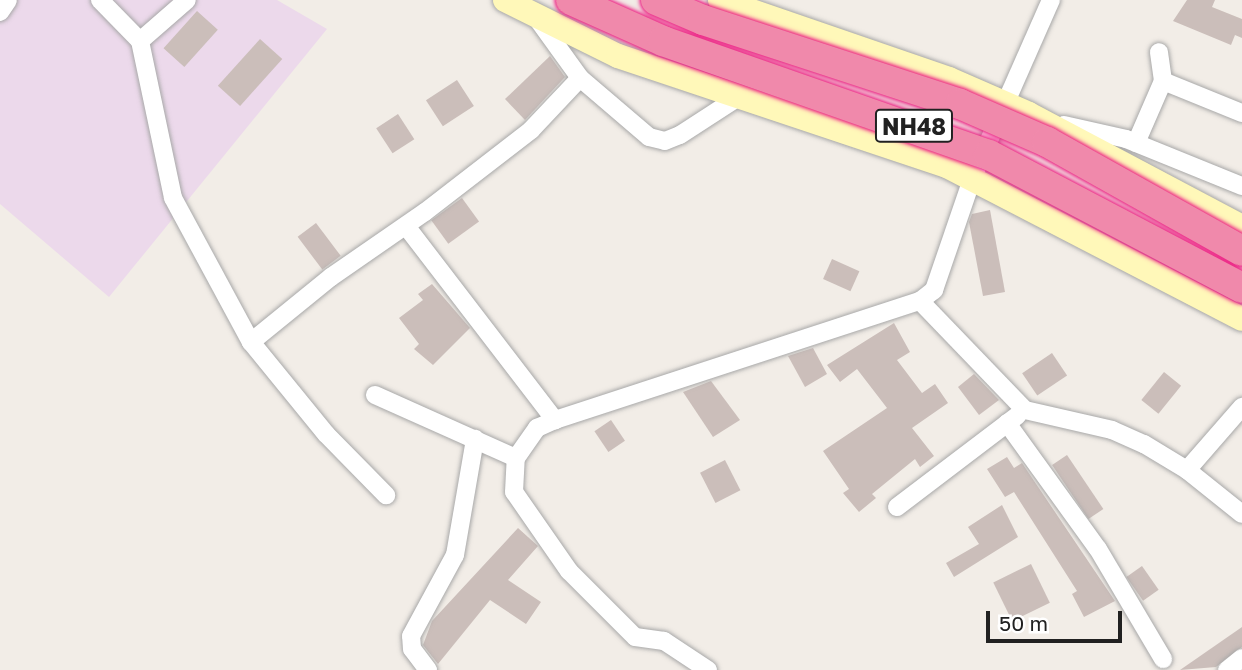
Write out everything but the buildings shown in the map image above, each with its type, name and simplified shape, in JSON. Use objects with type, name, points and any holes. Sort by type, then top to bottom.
[{"type":"highway","name":"NH48","points":[[571,0],[663,41],[989,155],[1242,288]]},
{"type":"highway","name":"NH48","points":[[656,0],[703,20],[960,104],[1047,142],[1242,251]]},
{"type":"main road","points":[[505,0],[618,56],[947,166],[1242,319]]},
{"type":"main road","points":[[720,0],[948,79],[1006,104],[1242,227]]},
{"type":"street","points":[[0,12],[8,0]]},
{"type":"street","points":[[100,0],[140,41],[173,198],[251,342],[326,434],[386,495]]},
{"type":"street","points":[[140,41],[187,0]]},
{"type":"street","points":[[708,670],[664,641],[635,637],[569,571],[514,492],[516,458],[537,428],[555,420],[920,300],[934,290],[943,274],[972,179],[1051,0]]},
{"type":"street","points":[[536,17],[580,78],[637,129],[665,141],[737,98]]},
{"type":"street","points":[[1136,143],[1163,81],[1159,52]]},
{"type":"street","points":[[251,342],[331,276],[406,226],[531,131],[580,78]]},
{"type":"street","points":[[1163,81],[1242,113]]},
{"type":"street","points":[[1041,121],[1136,143],[1242,187]]},
{"type":"street","points":[[406,226],[555,420]]},
{"type":"street","points":[[920,300],[1026,410],[1112,430],[1187,470],[1241,511]]},
{"type":"street","points":[[375,395],[516,458]]},
{"type":"street","points":[[1187,470],[1242,407]]},
{"type":"street","points":[[897,507],[1026,410]]},
{"type":"street","points":[[1007,423],[1098,549],[1163,659]]},
{"type":"street","points":[[428,670],[412,649],[411,636],[455,555],[462,494],[475,439]]},
{"type":"street","points":[[1227,670],[1242,658]]},
{"type":"shaded area","points":[[0,0],[277,0],[327,29],[109,297],[0,204]]}]
